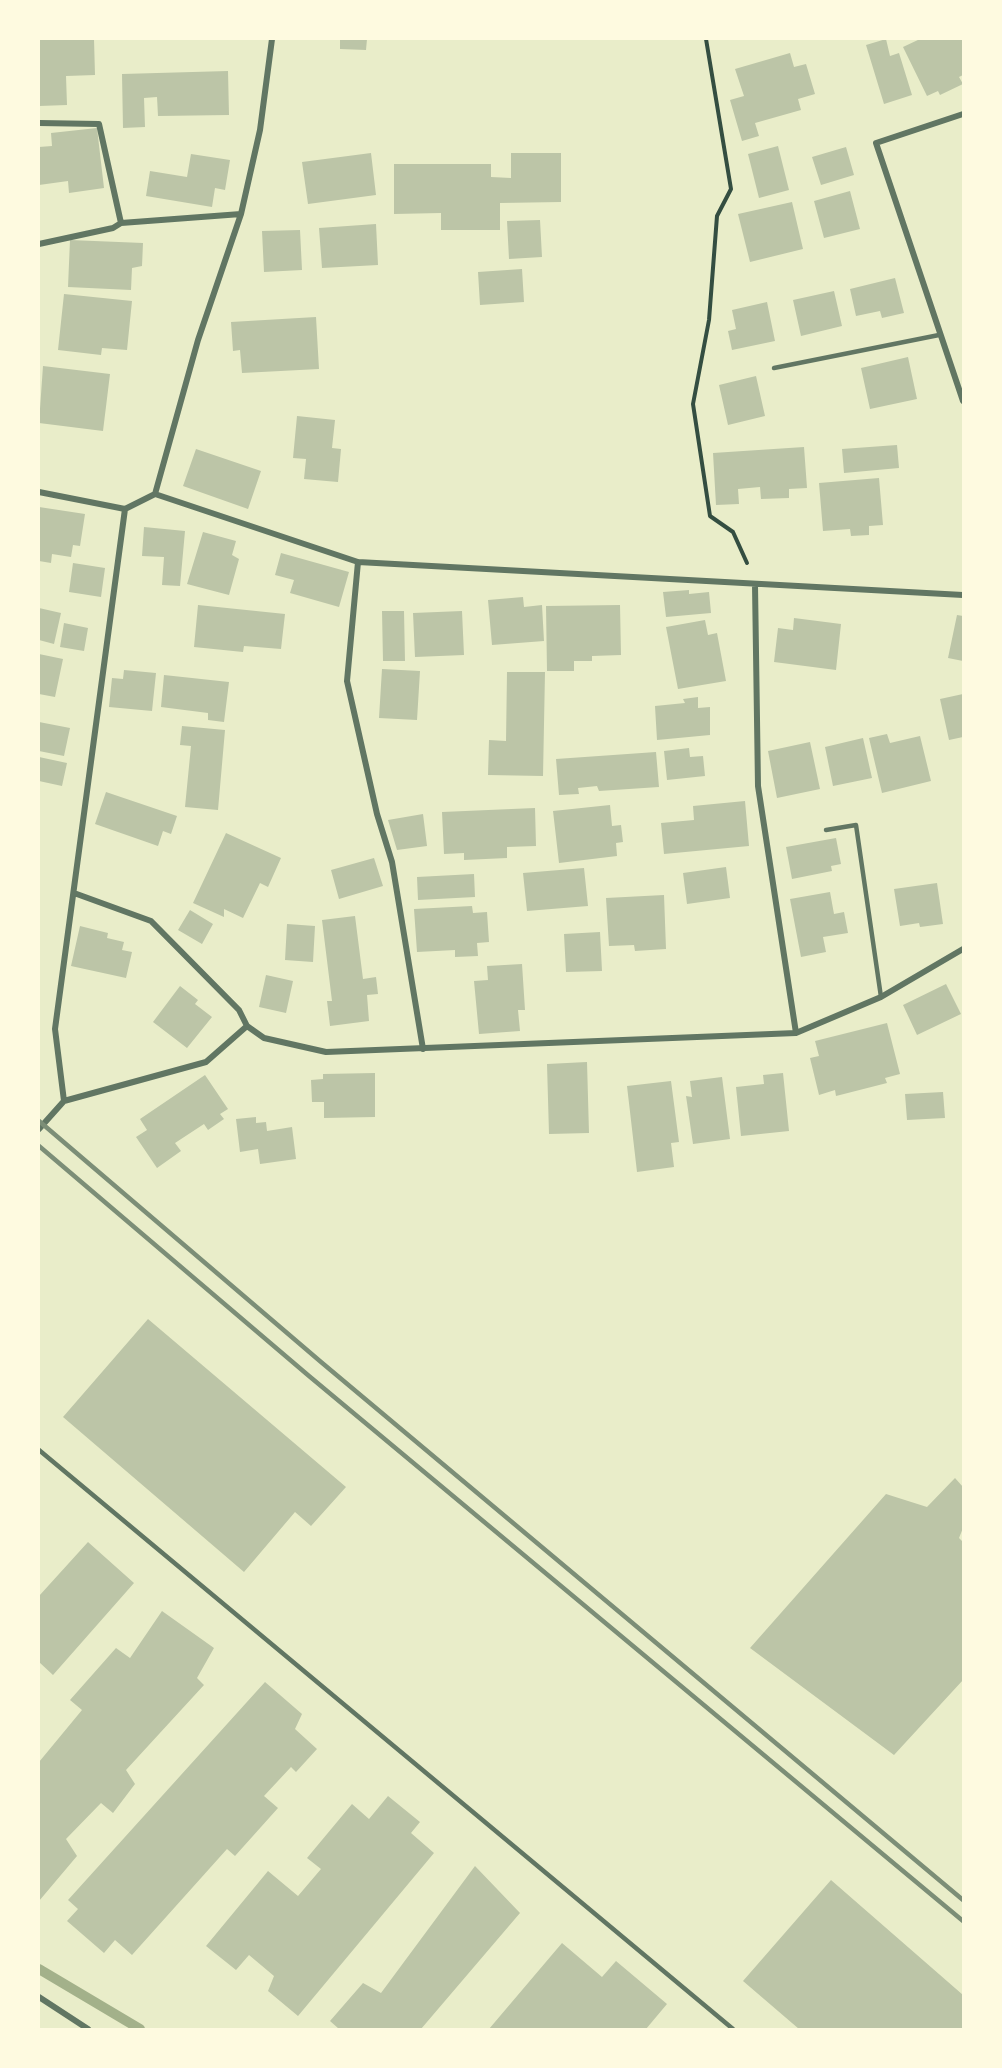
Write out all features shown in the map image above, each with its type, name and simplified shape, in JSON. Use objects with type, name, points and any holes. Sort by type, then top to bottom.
[{"type":"street","points":[[155,494],[198,340],[241,214],[260,130],[272,39]]},
{"type":"street","points":[[962,396],[939,335],[876,143],[963,114]]},
{"type":"street","points":[[39,123],[99,124],[121,223]]},
{"type":"street","points":[[39,244],[113,228],[121,223],[241,214]]},
{"type":"street","points":[[39,492],[125,509],[155,494],[358,562],[963,595]]},
{"type":"street","points":[[64,1101],[55,1029],[125,509]]},
{"type":"street","points":[[358,562],[347,681],[377,814],[392,862],[423,1049]]},
{"type":"street","points":[[755,585],[758,786],[796,1033]]},
{"type":"street","points":[[74,893],[151,921],[239,1010],[247,1026],[264,1038],[326,1052],[796,1033],[881,998],[963,949]]},
{"type":"street","points":[[39,1129],[64,1101],[206,1062],[247,1026]]},
{"type":"street","points":[[39,1997],[88,2029]]},
{"type":"lane","points":[[774,368],[939,335]]},
{"type":"lane","points":[[826,830],[856,825],[881,998]]},
{"type":"lane","points":[[39,1450],[733,2029]]},
{"type":"path","points":[[706,39],[731,189],[717,216],[709,320],[693,404],[710,516],[733,532],[755,585]]},
{"type":"building","points":[[94,39],[95,75],[66,76],[67,105],[39,106],[39,40]]},
{"type":"building","points":[[340,39],[367,39],[366,50],[340,49]]},
{"type":"building","points":[[886,39],[890,56],[899,53],[912,95],[884,104],[866,45]]},
{"type":"building","points":[[920,39],[963,39],[963,75],[959,77],[963,84],[940,95],[938,91],[927,96],[903,47]]},
{"type":"building","points":[[790,53],[794,67],[806,64],[815,94],[798,99],[801,110],[755,123],[759,136],[742,141],[730,100],[744,96],[735,69]]},
{"type":"building","points":[[228,71],[229,115],[158,116],[157,97],[144,98],[145,127],[123,128],[122,74]]},
{"type":"building","points":[[97,128],[104,188],[69,193],[68,181],[39,185],[39,147],[52,146],[51,133]]},
{"type":"building","points":[[778,146],[789,190],[759,198],[748,154]]},
{"type":"building","points":[[846,147],[854,175],[821,185],[812,157]]},
{"type":"building","points":[[371,153],[376,195],[308,204],[302,162]]},
{"type":"building","points":[[511,153],[561,153],[561,202],[500,203],[500,230],[441,230],[441,213],[394,214],[394,164],[491,164],[491,177],[511,178]]},
{"type":"building","points":[[191,154],[230,160],[225,190],[215,188],[212,207],[146,196],[150,171],[187,177]]},
{"type":"building","points":[[850,191],[860,229],[824,238],[814,201]]},
{"type":"building","points":[[792,202],[803,249],[750,262],[738,214]]},
{"type":"building","points":[[540,220],[542,257],[509,259],[507,221]]},
{"type":"building","points":[[376,224],[378,265],[322,268],[319,228]]},
{"type":"building","points":[[300,230],[302,270],[264,272],[262,231]]},
{"type":"building","points":[[70,240],[143,243],[142,266],[132,268],[131,290],[68,287]]},
{"type":"building","points":[[522,269],[524,302],[480,305],[478,272]]},
{"type":"building","points":[[895,278],[904,313],[882,318],[880,311],[856,316],[850,289]]},
{"type":"building","points":[[834,291],[842,326],[801,336],[793,300]]},
{"type":"building","points":[[64,294],[132,301],[127,350],[102,348],[101,355],[58,350]]},
{"type":"building","points":[[767,302],[775,341],[732,350],[728,331],[736,329],[732,310]]},
{"type":"building","points":[[316,317],[319,369],[242,373],[240,350],[233,351],[231,322]]},
{"type":"building","points":[[908,357],[917,399],[870,409],[861,368]]},
{"type":"building","points":[[43,366],[110,374],[103,431],[39,423]]},
{"type":"building","points":[[756,376],[765,416],[728,425],[719,385]]},
{"type":"building","points":[[297,416],[335,420],[332,448],[341,449],[338,482],[304,479],[306,459],[293,458]]},
{"type":"building","points":[[897,445],[899,468],[844,473],[842,449]]},
{"type":"building","points":[[804,447],[807,488],[789,489],[789,498],[761,499],[760,487],[738,489],[739,504],[716,505],[713,453]]},
{"type":"building","points":[[196,449],[261,471],[248,509],[183,486]]},
{"type":"building","points":[[879,478],[883,525],[869,526],[869,535],[851,536],[850,529],[823,531],[819,483]]},
{"type":"building","points":[[39,507],[85,514],[80,546],[73,545],[71,557],[52,554],[51,563],[39,561]]},
{"type":"building","points":[[144,527],[185,531],[180,586],[162,585],[164,557],[142,556]]},
{"type":"building","points":[[203,532],[236,541],[232,555],[239,559],[229,595],[187,584]]},
{"type":"building","points":[[281,553],[349,572],[339,607],[290,593],[294,580],[275,575]]},
{"type":"building","points":[[73,563],[105,568],[101,597],[69,592]]},
{"type":"building","points":[[689,590],[689,594],[709,592],[711,613],[666,617],[663,592]]},
{"type":"building","points":[[523,597],[524,607],[542,605],[544,641],[492,645],[488,600]]},
{"type":"building","points":[[198,605],[285,614],[281,649],[244,646],[243,652],[194,647]]},
{"type":"building","points":[[620,605],[621,655],[592,656],[592,661],[574,661],[574,671],[547,671],[546,606]]},
{"type":"building","points":[[39,608],[61,613],[54,644],[39,640]]},
{"type":"building","points":[[382,611],[404,611],[405,661],[383,661]]},
{"type":"building","points":[[462,611],[464,655],[415,657],[413,613]]},
{"type":"building","points":[[957,615],[963,616],[963,661],[948,658]]},
{"type":"building","points":[[794,618],[841,624],[836,670],[774,662],[778,628],[793,630]]},
{"type":"building","points":[[705,620],[708,635],[717,633],[726,681],[678,689],[666,627]]},
{"type":"building","points":[[64,623],[88,628],[84,651],[60,647]]},
{"type":"building","points":[[39,654],[63,659],[55,697],[39,694]]},
{"type":"building","points":[[382,669],[420,671],[417,720],[379,718]]},
{"type":"building","points":[[124,670],[156,673],[152,711],[109,707],[112,678],[123,679]]},
{"type":"building","points":[[507,672],[545,672],[543,776],[488,775],[489,740],[506,741]]},
{"type":"building","points":[[164,675],[229,682],[224,722],[208,720],[208,713],[161,707]]},
{"type":"building","points":[[963,694],[963,737],[949,740],[940,699]]},
{"type":"building","points":[[698,697],[698,708],[710,707],[710,735],[657,740],[655,706],[685,703],[683,699]]},
{"type":"building","points":[[39,722],[70,728],[64,756],[39,751]]},
{"type":"building","points":[[182,726],[225,730],[218,810],[185,807],[191,746],[180,745]]},
{"type":"building","points":[[887,734],[890,743],[920,736],[931,781],[882,793],[869,738]]},
{"type":"building","points":[[863,738],[872,778],[833,786],[825,747]]},
{"type":"building","points":[[810,742],[820,789],[777,798],[768,751]]},
{"type":"building","points":[[689,748],[690,757],[703,756],[705,776],[667,780],[664,751]]},
{"type":"building","points":[[656,752],[659,787],[599,791],[597,786],[578,788],[579,794],[559,795],[556,759]]},
{"type":"building","points":[[39,757],[67,763],[62,786],[39,781]]},
{"type":"building","points":[[106,792],[177,816],[171,834],[163,831],[158,846],[95,824]]},
{"type":"building","points":[[745,801],[749,846],[664,854],[661,823],[694,820],[693,806]]},
{"type":"building","points":[[610,805],[612,826],[621,825],[623,842],[616,843],[617,856],[559,863],[553,811]]},
{"type":"building","points":[[535,808],[536,846],[507,847],[507,858],[464,860],[464,853],[444,854],[442,812]]},
{"type":"building","points":[[423,814],[427,846],[397,850],[388,820]]},
{"type":"building","points":[[226,833],[281,858],[268,887],[260,883],[243,918],[224,909],[224,917],[193,903]]},
{"type":"building","points":[[836,838],[841,864],[831,866],[832,871],[792,879],[786,847]]},
{"type":"building","points":[[374,858],[383,886],[339,899],[331,870]]},
{"type":"building","points":[[726,867],[730,898],[687,904],[683,873]]},
{"type":"building","points":[[584,868],[588,906],[527,911],[523,873]]},
{"type":"building","points":[[474,874],[475,897],[418,900],[417,877]]},
{"type":"building","points":[[937,883],[943,924],[920,927],[919,923],[900,926],[894,889]]},
{"type":"building","points":[[830,892],[834,914],[844,912],[848,933],[823,937],[826,952],[801,957],[790,899]]},
{"type":"building","points":[[664,895],[666,949],[635,951],[634,945],[609,946],[606,898]]},
{"type":"building","points":[[472,906],[473,913],[487,912],[489,942],[477,943],[478,956],[455,957],[455,950],[417,952],[414,909]]},
{"type":"building","points":[[190,910],[213,924],[202,944],[178,930]]},
{"type":"building","points":[[355,916],[363,979],[376,977],[378,994],[367,995],[369,1021],[330,1026],[327,1001],[332,1001],[322,920]]},
{"type":"building","points":[[287,924],[315,926],[313,962],[285,960]]},
{"type":"building","points":[[80,926],[108,933],[107,938],[124,942],[122,950],[132,952],[126,978],[71,966]]},
{"type":"building","points":[[600,932],[602,971],[566,972],[564,934]]},
{"type":"building","points":[[522,964],[525,1010],[518,1010],[520,1031],[479,1034],[474,981],[488,980],[487,966]]},
{"type":"building","points":[[266,975],[293,981],[286,1013],[259,1007]]},
{"type":"building","points":[[946,984],[961,1014],[917,1035],[903,1005]]},
{"type":"building","points":[[180,986],[198,1000],[195,1004],[212,1017],[187,1048],[153,1022]]},
{"type":"building","points":[[887,1023],[900,1074],[885,1078],[887,1083],[836,1096],[835,1090],[819,1095],[810,1058],[819,1056],[815,1041]]},
{"type":"building","points":[[587,1062],[589,1133],[549,1134],[547,1064]]},
{"type":"building","points":[[375,1073],[375,1117],[324,1118],[324,1102],[312,1102],[311,1080],[323,1079],[323,1074]]},
{"type":"building","points":[[783,1073],[789,1131],[741,1136],[736,1087],[764,1084],[763,1075]]},
{"type":"building","points":[[205,1075],[228,1109],[220,1114],[224,1119],[208,1130],[204,1124],[175,1143],[181,1151],[157,1168],[136,1137],[147,1130],[140,1119]]},
{"type":"building","points":[[722,1077],[730,1139],[693,1144],[686,1096],[692,1097],[690,1081]]},
{"type":"building","points":[[671,1081],[679,1142],[671,1143],[674,1167],[637,1172],[627,1086]]},
{"type":"building","points":[[943,1092],[945,1118],[907,1120],[905,1094]]},
{"type":"building","points":[[256,1117],[256,1123],[266,1122],[267,1131],[292,1127],[296,1159],[260,1164],[258,1149],[240,1152],[236,1119]]},
{"type":"building","points":[[148,1319],[346,1487],[311,1526],[295,1512],[244,1572],[63,1417]]},
{"type":"building","points":[[955,1478],[963,1487],[963,1528],[959,1538],[963,1542],[963,1680],[894,1755],[750,1648],[886,1494],[927,1507]]},
{"type":"building","points":[[88,1542],[134,1583],[53,1675],[39,1662],[39,1596]]},
{"type":"building","points":[[162,1611],[214,1648],[197,1678],[204,1685],[126,1770],[135,1784],[113,1813],[101,1803],[66,1839],[77,1856],[39,1901],[39,1762],[82,1710],[70,1700],[116,1648],[130,1658]]},
{"type":"building","points":[[265,1682],[302,1714],[295,1729],[317,1749],[296,1772],[291,1767],[264,1796],[278,1808],[235,1856],[227,1849],[132,1955],[115,1940],[104,1953],[67,1921],[78,1909],[68,1900]]},
{"type":"building","points":[[388,1796],[420,1822],[411,1833],[434,1853],[298,2016],[268,1991],[274,1976],[249,1955],[236,1970],[206,1946],[268,1871],[298,1896],[321,1869],[307,1858],[352,1804],[369,1819]]},
{"type":"building","points":[[475,1866],[520,1913],[421,2029],[339,2029],[330,2021],[363,1983],[381,1993]]},
{"type":"building","points":[[831,1880],[963,1995],[963,2029],[799,2029],[743,1981]]},
{"type":"building","points":[[562,1943],[602,1977],[616,1961],[667,2004],[646,2029],[489,2029]]},
{"type":"waterway","points":[[39,1969],[140,2029]]},
{"type":"railway","points":[[39,1121],[321,1362],[963,1900]]},
{"type":"railway","points":[[39,1146],[309,1376],[963,1921]]}]
